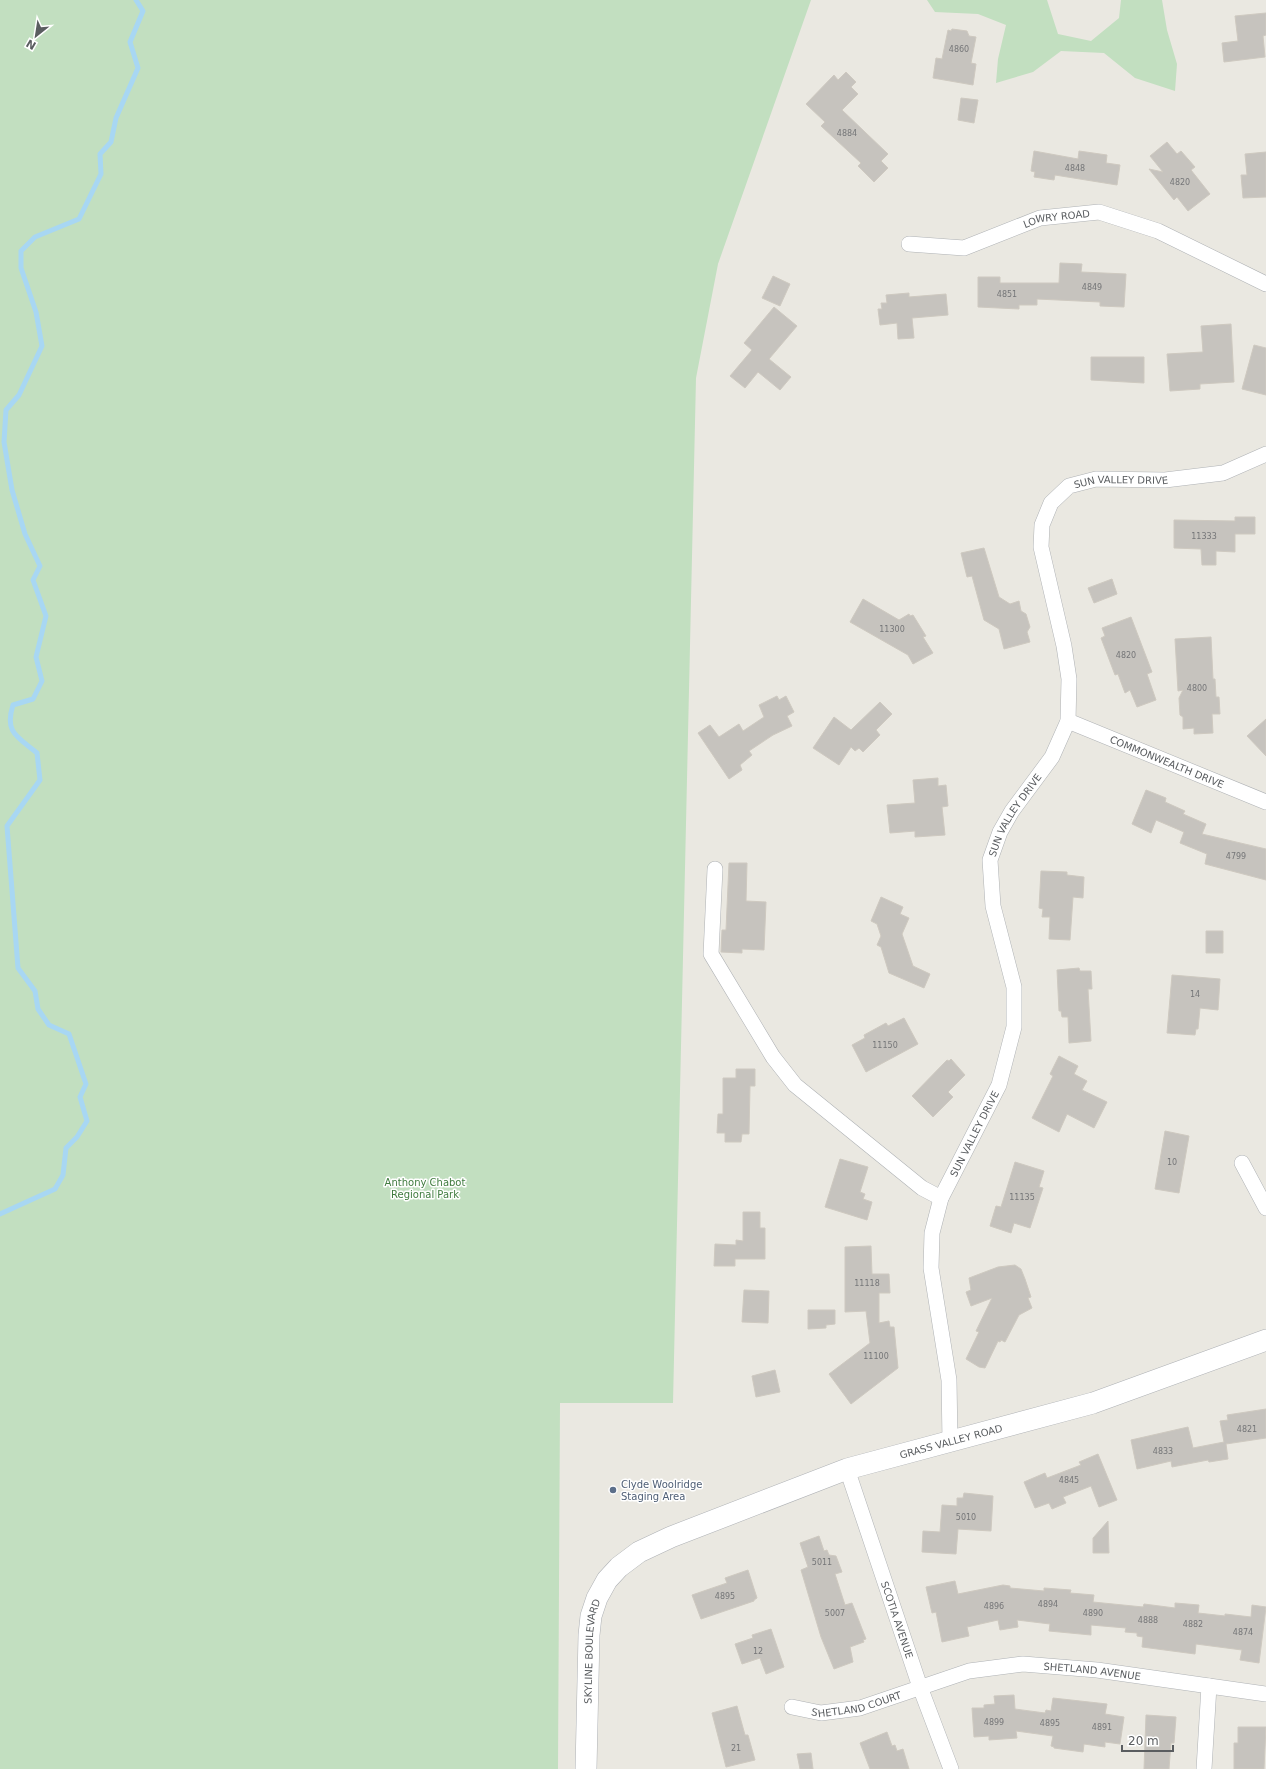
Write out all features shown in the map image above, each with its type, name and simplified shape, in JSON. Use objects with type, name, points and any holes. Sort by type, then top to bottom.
[{"type":"main road","name":"GRASS VALLEY ROAD","points":[[639,1552],[671,1537],[848,1469],[1093,1403],[1266,1340]]},
{"type":"main road","name":"SKYLINE BOULEVARD","points":[[586,1769],[589,1635],[591,1616],[597,1598],[607,1580],[619,1567],[639,1552]]},
{"type":"street","name":"LOWRY ROAD","points":[[909,244],[964,248],[1040,218],[1099,212],[1158,231],[1266,284]]},
{"type":"street","name":"SUN VALLEY DRIVE","points":[[950,1441],[948,1380],[932,1268],[932,1233],[941,1198],[999,1085],[1014,1027],[1014,987],[992,906],[990,860],[1000,832],[1012,811],[1052,757],[1068,720],[1069,679],[1064,646],[1041,547],[1042,525],[1050,503],[1070,486],[1096,479],[1165,480],[1223,473],[1266,454]]},
{"type":"street","name":"COMMONWEALTH DRIVE","points":[[1068,720],[1266,802]]},
{"type":"street","points":[[715,869],[711,954],[773,1058],[795,1085],[922,1188],[941,1198]]},
{"type":"street","points":[[1242,1164],[1266,1208]]},
{"type":"street","name":"SCOTIA AVENUE","points":[[848,1469],[920,1687],[951,1769]]},
{"type":"street","name":"SHETLAND AVENUE","points":[[920,1687],[969,1671],[1023,1664],[1097,1670],[1266,1694]]},
{"type":"street","points":[[1204,1769],[1209,1686]]},
{"type":"street","name":"SHETLAND COURT","points":[[792,1707],[821,1713],[860,1708],[920,1687]]},
{"type":"green space","name":"Anthony Chabot Regional Park","points":[[0,0],[811,0],[718,264],[696,378],[673,1403],[560,1403],[558,1769],[0,1769]]},
{"type":"green space","points":[[927,0],[1047,0],[1058,34],[1091,41],[1119,18],[1121,0],[1162,0],[1167,30],[1177,64],[1175,91],[1135,78],[1104,53],[1061,51],[1033,72],[996,83],[998,59],[1006,25],[978,14],[935,12]]},
{"type":"building","points":[[1266,13],[1266,35],[1263,36],[1265,57],[1224,62],[1222,43],[1238,41],[1235,16]]},
{"type":"building","points":[[952,29],[967,31],[969,36],[976,37],[971,63],[976,64],[973,85],[933,78],[936,58],[942,59],[948,30],[951,31]]},
{"type":"building","points":[[846,72],[856,82],[851,87],[858,94],[842,110],[888,154],[881,161],[888,168],[874,182],[858,166],[861,163],[821,126],[825,122],[806,104],[834,75],[838,80]]},
{"type":"building","points":[[961,98],[978,100],[974,123],[958,120]]},
{"type":"building","points":[[1167,142],[1177,154],[1181,151],[1195,167],[1191,170],[1210,194],[1188,211],[1177,197],[1174,200],[1149,169],[1163,172],[1150,156]]},
{"type":"building","points":[[1034,151],[1078,159],[1079,151],[1107,155],[1106,163],[1120,165],[1117,185],[1055,175],[1054,180],[1034,177],[1035,172],[1031,171]]},
{"type":"building","points":[[1266,152],[1266,197],[1243,198],[1241,175],[1247,175],[1245,154]]},
{"type":"building","points":[[1060,263],[1082,264],[1081,272],[1126,274],[1124,307],[1100,306],[1100,302],[1037,299],[1037,305],[1019,305],[1019,309],[978,307],[978,277],[1000,277],[1000,283],[1059,283]]},
{"type":"building","points":[[773,276],[790,284],[780,306],[762,298]]},
{"type":"building","points":[[909,293],[909,297],[946,294],[948,315],[912,318],[914,338],[898,339],[897,323],[880,325],[878,309],[882,309],[881,303],[887,303],[886,295]]},
{"type":"building","points":[[774,307],[797,326],[769,359],[791,377],[780,390],[758,372],[745,388],[730,376],[752,350],[744,343]]},
{"type":"building","points":[[1231,324],[1234,382],[1200,384],[1200,389],[1170,391],[1167,354],[1203,352],[1201,326]]},
{"type":"building","points":[[1254,345],[1266,348],[1266,395],[1242,389]]},
{"type":"building","points":[[1091,357],[1144,357],[1144,383],[1091,380]]},
{"type":"building","points":[[1235,517],[1255,517],[1255,534],[1235,534],[1235,552],[1216,551],[1216,565],[1202,565],[1201,549],[1174,548],[1174,520],[1235,521]]},
{"type":"building","points":[[984,548],[999,597],[1010,604],[1019,601],[1021,611],[1026,614],[1030,627],[1027,632],[1030,642],[1004,649],[999,629],[984,620],[972,576],[967,577],[961,553]]},
{"type":"building","points":[[1112,579],[1117,594],[1094,603],[1088,588]]},
{"type":"building","points":[[863,599],[899,620],[909,614],[910,616],[913,615],[926,636],[923,637],[933,653],[913,664],[908,655],[850,622]]},
{"type":"building","points":[[1131,617],[1152,672],[1147,674],[1156,700],[1137,707],[1130,690],[1125,693],[1118,674],[1115,675],[1101,638],[1105,636],[1102,628]]},
{"type":"building","points":[[1211,637],[1213,679],[1215,679],[1216,697],[1219,697],[1220,714],[1212,714],[1213,733],[1194,734],[1194,728],[1183,729],[1183,717],[1180,715],[1179,698],[1183,690],[1178,691],[1175,639]]},
{"type":"building","points":[[777,696],[779,700],[786,696],[794,712],[787,716],[792,726],[773,735],[749,751],[752,755],[740,765],[742,770],[729,779],[698,733],[710,725],[719,737],[739,724],[743,731],[764,717],[759,705]]},
{"type":"building","points":[[880,702],[892,714],[876,730],[880,735],[863,752],[859,748],[855,751],[851,747],[839,765],[813,748],[834,717],[851,730]]},
{"type":"building","points":[[1266,719],[1266,756],[1247,736]]},
{"type":"building","points":[[938,778],[938,786],[946,785],[948,806],[942,807],[945,835],[915,837],[915,831],[890,833],[887,805],[915,803],[913,780]]},
{"type":"building","points":[[1146,790],[1166,798],[1165,802],[1185,811],[1183,814],[1206,824],[1202,834],[1266,849],[1266,880],[1205,864],[1207,854],[1180,843],[1184,832],[1156,820],[1151,833],[1132,824]]},
{"type":"building","points":[[729,863],[747,863],[746,901],[766,902],[764,950],[742,949],[742,953],[721,952],[722,930],[726,930]]},
{"type":"building","points":[[1041,871],[1067,872],[1067,875],[1084,877],[1083,898],[1073,897],[1070,940],[1049,939],[1050,917],[1042,917],[1043,909],[1039,908]]},
{"type":"building","points":[[881,897],[903,907],[900,914],[909,918],[902,934],[913,966],[930,974],[924,988],[889,973],[881,947],[877,945],[881,936],[877,924],[871,921]]},
{"type":"building","points":[[1206,931],[1223,931],[1223,953],[1206,953]]},
{"type":"building","points":[[1079,968],[1080,971],[1091,971],[1092,989],[1088,989],[1091,1041],[1069,1043],[1068,1017],[1062,1017],[1061,1011],[1059,1011],[1057,970]]},
{"type":"building","points":[[1172,975],[1220,979],[1218,1010],[1200,1008],[1198,1029],[1196,1029],[1195,1035],[1167,1033]]},
{"type":"building","points":[[904,1018],[918,1044],[866,1072],[852,1045],[865,1038],[864,1035],[886,1023],[888,1026]]},
{"type":"building","points":[[1059,1056],[1078,1066],[1074,1074],[1087,1081],[1082,1090],[1107,1102],[1094,1128],[1067,1114],[1059,1132],[1032,1118],[1053,1076],[1050,1074]]},
{"type":"building","points":[[951,1059],[965,1075],[948,1092],[953,1097],[933,1117],[912,1096],[947,1060],[949,1061]]},
{"type":"building","points":[[736,1069],[755,1069],[755,1086],[750,1086],[749,1134],[742,1134],[741,1142],[725,1142],[725,1133],[717,1133],[718,1114],[723,1114],[723,1078],[736,1078]]},
{"type":"building","points":[[1165,1131],[1189,1136],[1179,1193],[1155,1189]]},
{"type":"building","points":[[840,1159],[868,1167],[860,1192],[865,1194],[863,1199],[872,1202],[867,1220],[825,1207]]},
{"type":"building","points":[[1015,1162],[1044,1171],[1039,1187],[1043,1188],[1030,1228],[1014,1223],[1011,1233],[990,1226],[996,1206],[1001,1207]]},
{"type":"building","points":[[743,1212],[760,1212],[760,1228],[765,1228],[765,1259],[735,1259],[735,1266],[714,1266],[715,1244],[736,1245],[736,1240],[743,1241]]},
{"type":"building","points":[[871,1246],[872,1274],[889,1274],[890,1293],[879,1293],[879,1323],[889,1321],[890,1327],[894,1327],[898,1368],[851,1404],[829,1374],[870,1343],[866,1311],[845,1312],[845,1247]]},
{"type":"building","points":[[1015,1265],[1021,1269],[1025,1279],[1031,1297],[1028,1298],[1032,1308],[1019,1315],[1005,1342],[1001,1340],[1000,1342],[998,1341],[985,1368],[979,1367],[966,1359],[979,1332],[976,1331],[992,1298],[971,1306],[966,1292],[971,1290],[969,1278],[998,1267]]},
{"type":"building","points":[[744,1290],[769,1291],[768,1323],[742,1322]]},
{"type":"building","points":[[808,1310],[835,1310],[835,1324],[826,1325],[826,1328],[808,1329]]},
{"type":"building","points":[[775,1370],[780,1392],[756,1397],[752,1376]]},
{"type":"building","points":[[1266,1409],[1266,1438],[1226,1444],[1228,1459],[1209,1462],[1208,1460],[1172,1467],[1171,1461],[1137,1469],[1131,1440],[1188,1427],[1193,1448],[1224,1442],[1220,1421],[1228,1420],[1227,1415]]},
{"type":"building","points":[[1098,1454],[1117,1500],[1099,1507],[1091,1486],[1063,1497],[1066,1503],[1052,1509],[1049,1503],[1035,1508],[1024,1482],[1045,1473],[1047,1478],[1081,1465],[1079,1462]]},
{"type":"building","points":[[964,1493],[993,1496],[991,1531],[958,1529],[956,1554],[922,1552],[923,1531],[940,1532],[942,1505],[957,1506],[957,1498],[963,1498]]},
{"type":"building","points":[[1108,1521],[1109,1553],[1093,1553],[1093,1538]]},
{"type":"building","points":[[819,1536],[824,1551],[827,1550],[829,1555],[836,1556],[842,1572],[835,1574],[845,1605],[852,1603],[866,1639],[863,1640],[864,1642],[850,1647],[853,1662],[834,1669],[821,1637],[801,1570],[808,1567],[800,1543]]},
{"type":"building","points":[[748,1570],[757,1598],[754,1601],[701,1619],[692,1595],[727,1583],[725,1578]]},
{"type":"building","points":[[955,1581],[958,1594],[1003,1585],[1010,1586],[1010,1588],[1044,1591],[1044,1588],[1071,1590],[1070,1593],[1094,1595],[1093,1602],[1143,1607],[1144,1604],[1175,1608],[1175,1603],[1199,1605],[1198,1613],[1225,1616],[1225,1614],[1251,1617],[1252,1605],[1266,1607],[1259,1663],[1240,1660],[1242,1650],[1196,1644],[1195,1654],[1142,1647],[1143,1637],[1137,1636],[1137,1633],[1125,1632],[1126,1628],[1091,1625],[1091,1635],[1049,1631],[1050,1624],[1017,1620],[1018,1627],[1000,1630],[998,1620],[967,1627],[969,1636],[942,1642],[936,1612],[932,1613],[926,1587]]},
{"type":"building","points":[[771,1629],[784,1667],[766,1674],[760,1658],[742,1664],[735,1644],[753,1638],[752,1635]]},
{"type":"building","points":[[1014,1695],[1015,1709],[1045,1713],[1046,1710],[1051,1711],[1053,1698],[1107,1704],[1105,1714],[1124,1717],[1120,1744],[1105,1742],[1105,1747],[1084,1744],[1083,1752],[1054,1748],[1051,1746],[1053,1736],[1016,1731],[1017,1738],[989,1740],[989,1736],[974,1737],[972,1708],[984,1708],[984,1705],[995,1704],[994,1696]]},
{"type":"building","points":[[737,1706],[745,1735],[748,1735],[755,1760],[726,1767],[712,1713]]},
{"type":"building","points":[[1146,1715],[1176,1717],[1174,1743],[1171,1743],[1169,1769],[1144,1769]]},
{"type":"building","points":[[1238,1727],[1266,1727],[1264,1769],[1234,1769],[1234,1743],[1238,1743]]},
{"type":"building","points":[[887,1732],[892,1746],[895,1745],[897,1751],[903,1749],[909,1769],[870,1769],[860,1743]]},
{"type":"building","points":[[811,1753],[813,1769],[800,1769],[797,1754]]},
{"type":"waterway","points":[[0,1214],[55,1189],[63,1175],[66,1148],[77,1137],[87,1121],[80,1097],[86,1084],[69,1034],[49,1025],[38,1009],[35,991],[18,968],[7,826],[40,780],[37,753],[14,734],[10,722],[13,705],[33,699],[42,681],[36,657],[46,616],[33,580],[40,566],[25,534],[12,490],[4,442],[6,410],[19,395],[42,346],[36,312],[21,268],[21,251],[35,237],[79,219],[101,174],[100,154],[111,142],[116,118],[138,68],[130,42],[143,11],[136,0]]},
{"type":"place","name":"Clyde Woolridge Staging Area","points":[[613,1490]]}]
